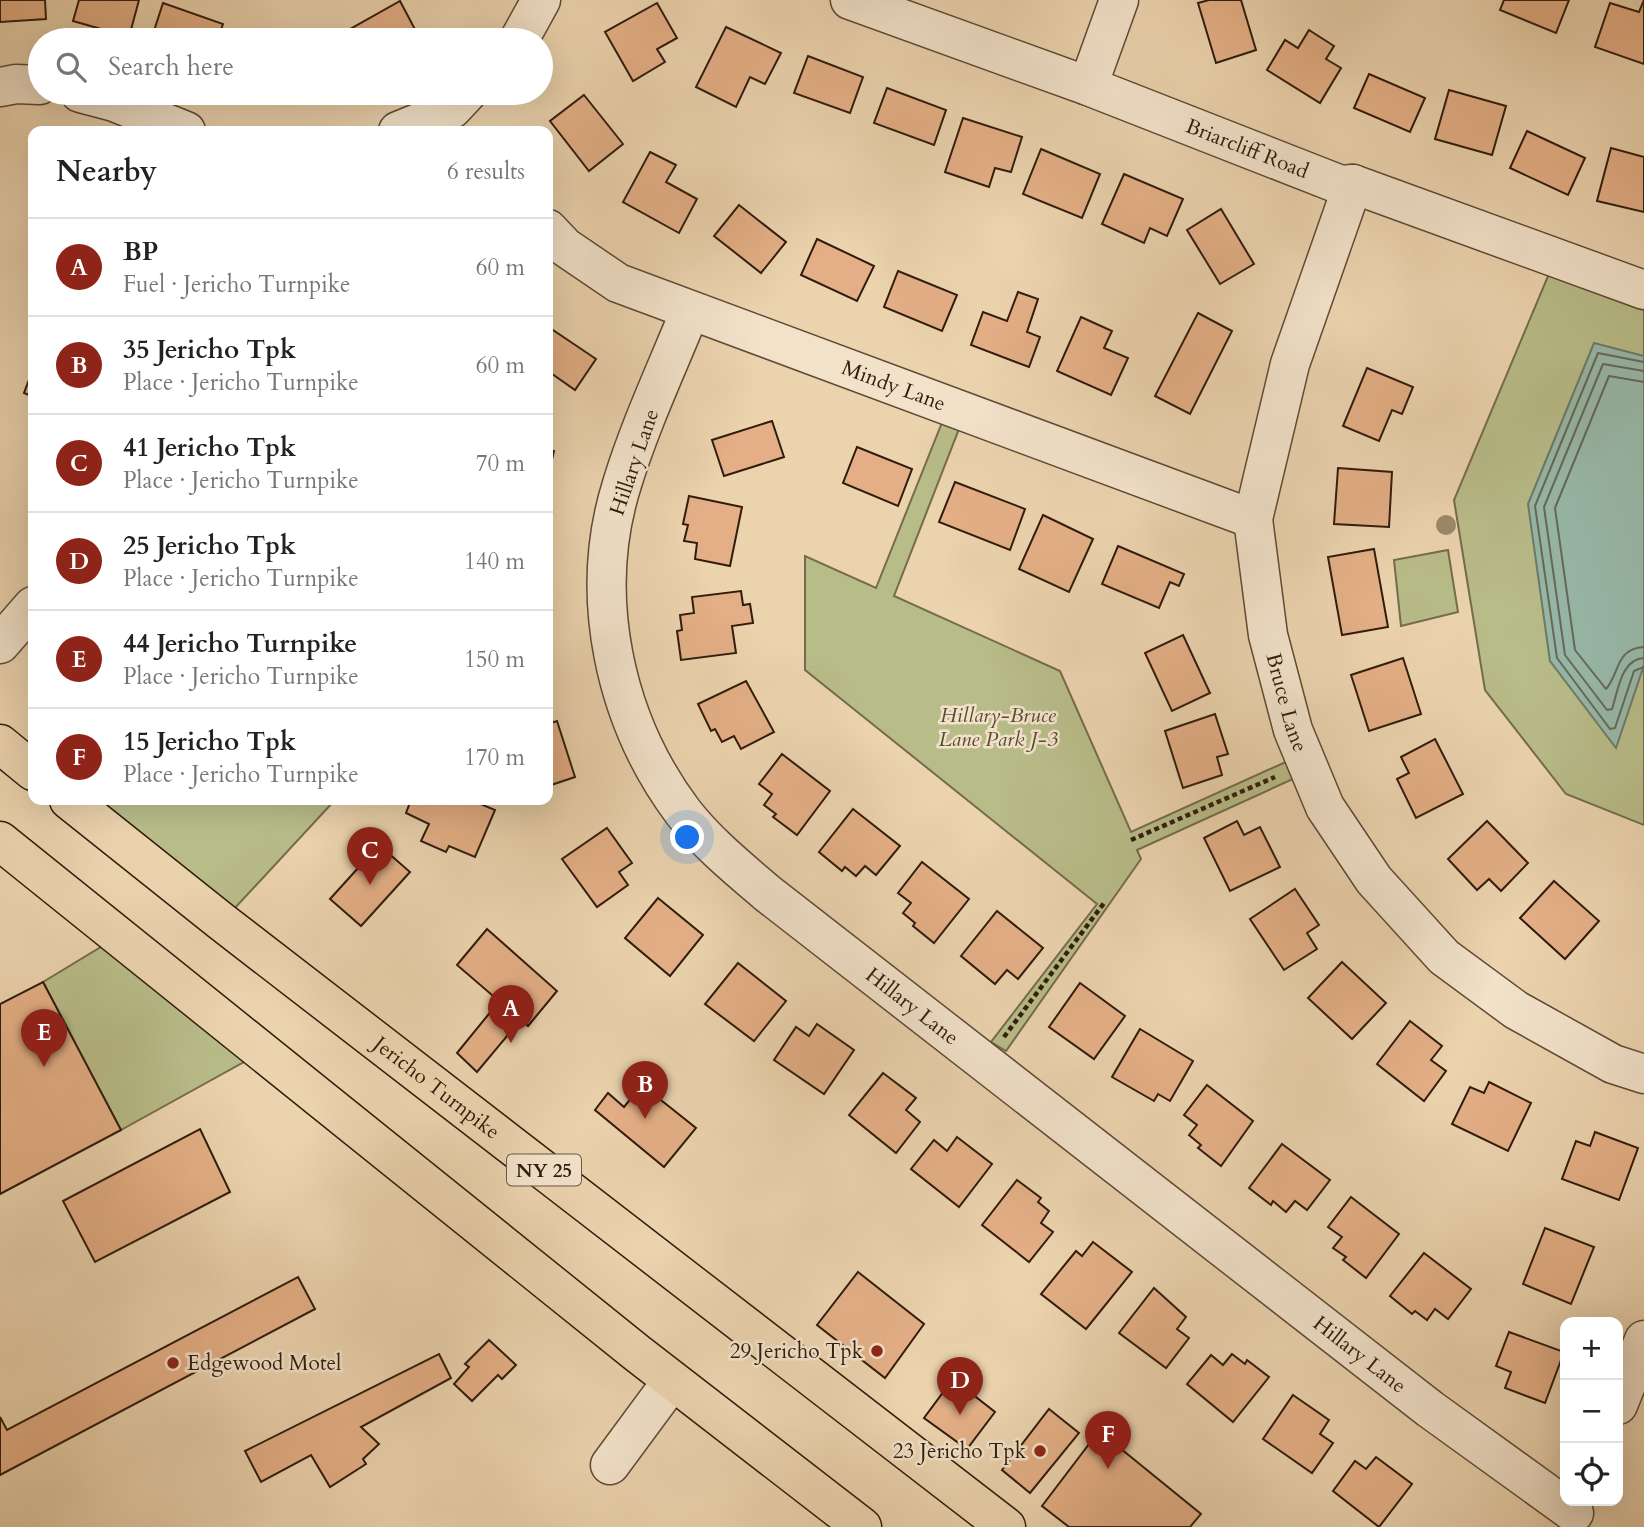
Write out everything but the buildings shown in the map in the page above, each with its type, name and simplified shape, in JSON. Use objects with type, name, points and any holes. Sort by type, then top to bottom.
[{"type":"main road","points":[[0,744],[28,767]]},
{"type":"main road","name":"Jericho Turnpike","points":[[75,805],[222,922],[1006,1527]]},
{"type":"main road","points":[[0,841],[672,1381],[862,1527]]},
{"type":"street","points":[[526,28],[541,0]]},
{"type":"street","name":"Briarcliff Road","points":[[850,0],[1088,86],[1341,185],[1353,184],[1644,290]]},
{"type":"street","points":[[1088,86],[1119,0]]},
{"type":"street","points":[[0,87],[28,84]]},
{"type":"street","points":[[121,105],[174,126]]},
{"type":"street","points":[[414,126],[462,111]]},
{"type":"street","name":"Bruce Lane","points":[[1353,184],[1290,364],[1253,519],[1268,635],[1293,730],[1325,807],[1374,880],[1444,957],[1516,1010],[1613,1064],[1644,1074]]},
{"type":"street","name":"Mindy Lane","points":[[553,234],[565,247],[618,283],[1253,519]]},
{"type":"street","name":"Hillary Lane","points":[[690,311],[622,484],[613,522],[607,588],[610,640],[629,716],[654,767],[684,813],[720,852],[767,893],[1430,1409],[1574,1513]]},
{"type":"street","points":[[0,644],[28,612]]},
{"type":"street","points":[[1623,1392],[1644,1340]]},
{"type":"street","points":[[610,1465],[672,1381]]},
{"type":"path","points":[[1131,840],[1307,763]]},
{"type":"path","points":[[985,1063],[1104,903]]},
{"type":"green space","points":[[1556,257],[1644,290],[1644,825],[1566,794],[1485,690],[1454,500]]},
{"type":"green space","name":"Hillary-Bruce Lane Park J-3","points":[[947,410],[964,416],[894,596],[1060,671],[1131,832],[1299,756],[1304,774],[1137,850],[1141,859],[1006,1051],[991,1042],[1097,904],[805,670],[805,556],[876,588]]},
{"type":"green space","points":[[1448,550],[1458,612],[1401,626],[1394,560]]},
{"type":"green space","points":[[75,805],[330,805],[222,922]]},
{"type":"green space","points":[[119,936],[262,1052],[121,1130],[43,982]]},
{"type":"water","points":[[1594,343],[1644,356],[1644,665],[1616,748],[1550,661],[1528,504]]},
{"type":"place","name":"41 Jericho Tpk","points":[[370,885]]},
{"type":"place","name":"BP","points":[[511,1043]]},
{"type":"place","name":"44 Jericho Turnpike","points":[[44,1067]]},
{"type":"place","name":"35 Jericho Tpk","points":[[645,1119]]},
{"type":"place","name":"29 Jericho Tpk","points":[[877,1351]]},
{"type":"place","name":"Edgewood Motel","points":[[173,1363]]},
{"type":"place","name":"25 Jericho Tpk","points":[[960,1415]]},
{"type":"place","name":"23 Jericho Tpk","points":[[1040,1451]]},
{"type":"place","name":"15 Jericho Tpk","points":[[1108,1469]]}]
